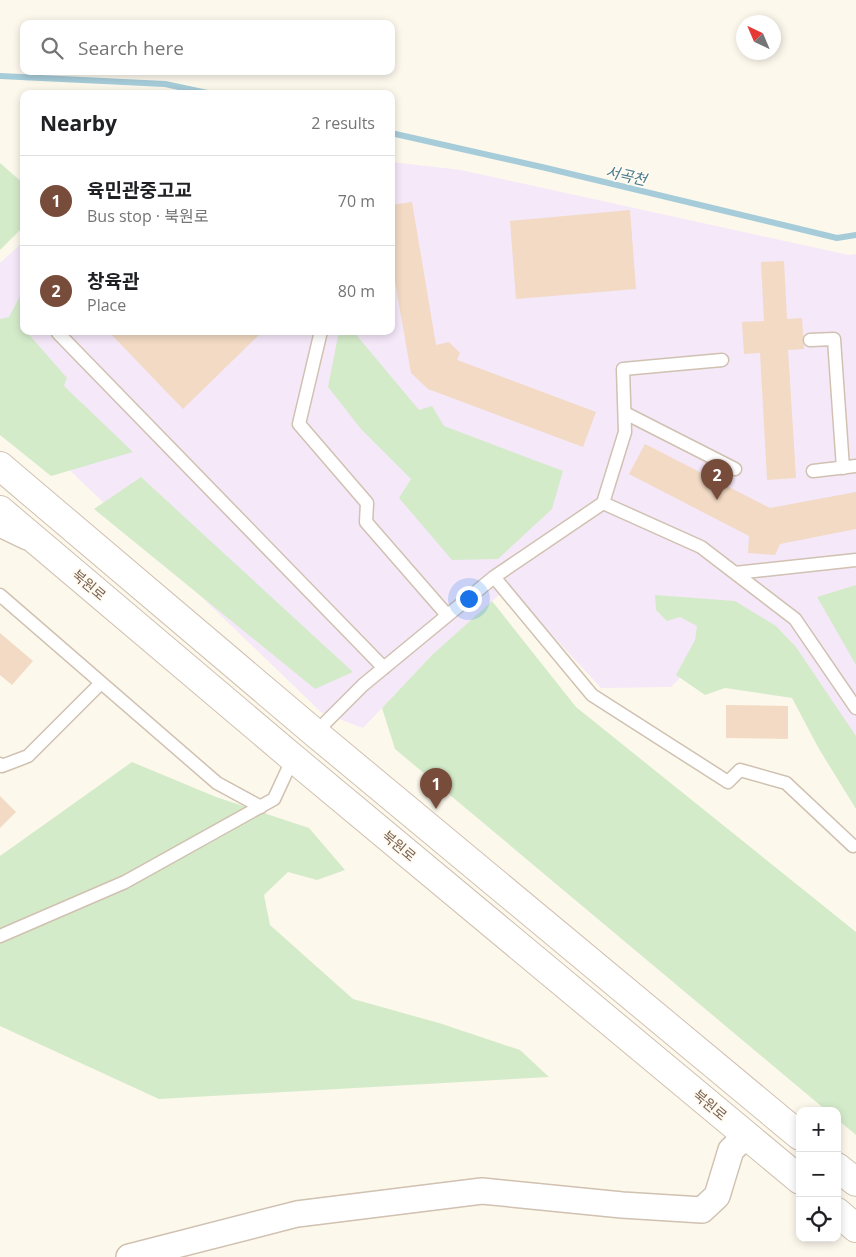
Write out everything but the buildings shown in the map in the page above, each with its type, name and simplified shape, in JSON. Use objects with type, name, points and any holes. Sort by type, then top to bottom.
[{"type":"street","points":[[0,466],[315,733],[796,1133]]},
{"type":"street","name":"북원로","points":[[0,510],[293,758],[796,1177]]},
{"type":"street","points":[[293,758],[315,733]]},
{"type":"street","points":[[129,1257],[297,1214],[482,1191],[622,1205],[702,1210],[716,1196],[731,1150],[747,1135]]},
{"type":"street","points":[[841,1170],[856,1182]]},
{"type":"street","points":[[841,1215],[856,1228]]},
{"type":"lane","points":[[60,335],[384,668]]},
{"type":"lane","points":[[320,335],[299,424],[367,503],[366,522],[447,615]]},
{"type":"lane","points":[[810,340],[834,339],[850,467],[813,471]]},
{"type":"lane","points":[[315,733],[363,685],[494,577],[603,503],[625,432],[623,368],[722,360]]},
{"type":"lane","points":[[624,413],[736,469]]},
{"type":"lane","points":[[603,503],[701,547],[795,619],[856,708]]},
{"type":"lane","points":[[0,532],[59,560]]},
{"type":"lane","points":[[735,573],[856,560]]},
{"type":"lane","points":[[494,577],[592,695],[728,782],[740,770],[786,783],[853,846]]},
{"type":"lane","points":[[0,595],[217,784],[261,807]]},
{"type":"lane","points":[[0,764],[2,766],[28,756],[101,683]]},
{"type":"lane","points":[[0,936],[125,882],[274,800],[293,758]]},
{"type":"shaded area","points":[[395,162],[461,170],[849,255],[856,254],[856,780],[788,670],[713,644],[671,687],[601,688],[508,587],[432,655],[363,728],[321,712],[0,403],[0,263],[20,245],[20,335],[395,335]]},
{"type":"green space","points":[[0,163],[20,180],[20,230],[0,250]]},
{"type":"green space","points":[[20,296],[20,335],[29,335],[67,378],[64,386],[133,452],[51,476],[0,435],[0,319],[9,317]]},
{"type":"green space","points":[[338,335],[356,335],[419,410],[432,406],[444,426],[563,471],[552,509],[498,559],[452,560],[399,498],[411,479],[361,429],[328,387]]},
{"type":"green space","points":[[141,477],[353,672],[315,689],[94,509]]},
{"type":"green space","points":[[856,585],[856,665],[817,597]]},
{"type":"green space","points":[[655,595],[735,601],[776,626],[796,647],[856,736],[856,809],[819,749],[792,698],[725,688],[705,695],[676,675],[695,640],[697,626],[680,617],[667,621],[656,610]]},
{"type":"green space","points":[[492,601],[576,707],[856,932],[856,1135],[841,1122],[841,1107],[822,1107],[395,749],[382,708],[432,655]]},
{"type":"green space","points":[[132,762],[216,797],[309,828],[345,870],[317,880],[288,872],[264,895],[270,925],[353,999],[439,1023],[520,1050],[549,1077],[159,1099],[0,1026],[0,856]]},
{"type":"waterway","name":"서곡천","points":[[0,76],[165,84],[193,90]]},
{"type":"waterway","name":"서곡천","points":[[395,134],[837,238],[856,235]]},
{"type":"place","name":"창육관","points":[[717,500]]},
{"type":"place","name":"육민관중고교","points":[[436,809]]}]
